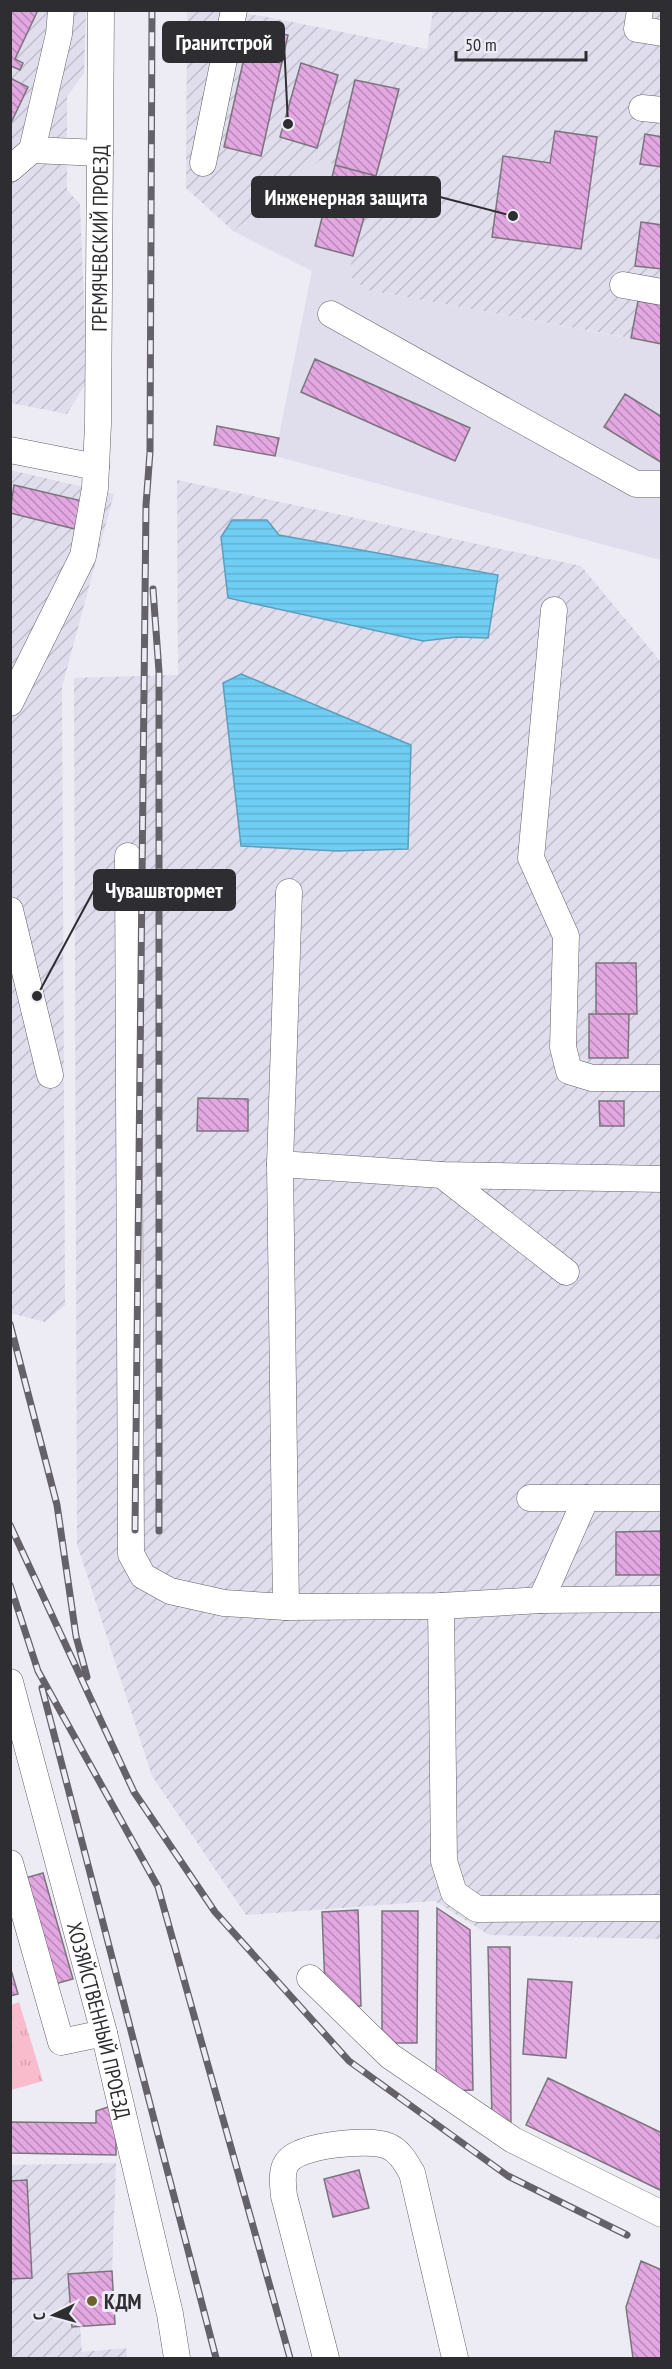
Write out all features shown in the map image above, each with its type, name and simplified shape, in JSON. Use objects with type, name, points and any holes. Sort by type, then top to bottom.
[{"type":"street","points":[[10,169],[32,150],[59,34],[61,10]]},
{"type":"street","name":"ГРЕМЯЧЕВСКИЙ ПРОЕЗД","points":[[10,703],[83,556],[96,467],[101,10]]},
{"type":"street","points":[[203,163],[234,10]]},
{"type":"street","points":[[640,10],[637,29],[662,33]]},
{"type":"street","points":[[32,150],[100,153]]},
{"type":"street","points":[[623,285],[662,292]]},
{"type":"street","points":[[331,314],[636,484],[662,484]]},
{"type":"street","points":[[10,450],[96,467]]},
{"type":"street","points":[[554,610],[531,858],[566,936],[563,1047],[569,1071],[592,1078],[662,1078]]},
{"type":"street","points":[[128,856],[131,1554],[143,1576],[170,1591],[224,1603],[286,1607],[441,1606],[541,1600],[662,1599]]},
{"type":"street","points":[[286,1607],[280,1164],[289,892]]},
{"type":"street","points":[[10,910],[50,1075]]},
{"type":"street","points":[[280,1164],[442,1175],[662,1179]]},
{"type":"street","points":[[442,1175],[566,1272]]},
{"type":"street","points":[[530,1498],[662,1498]]},
{"type":"street","points":[[541,1600],[586,1498]]},
{"type":"street","points":[[441,1606],[444,1861],[454,1893],[477,1909],[662,1908]]},
{"type":"street","name":"ХОЗЯЙСТВЕННЫЙ ПРОЕЗД","points":[[10,1682],[104,2033],[170,2314],[177,2358]]},
{"type":"street","points":[[10,1863],[20,1928],[62,2042],[104,2033]]},
{"type":"street","points":[[310,1978],[390,2056],[513,2140],[662,2214]]},
{"type":"street","points":[[326,2358],[284,2196],[283,2174],[288,2161],[301,2153],[368,2141],[390,2146],[404,2158],[412,2174],[454,2358]]},
{"type":"shaded area","points":[[10,11],[86,11],[84,73],[67,97],[67,190],[80,204],[87,381],[67,414],[11,403]]},
{"type":"shaded area","points":[[187,11],[217,11],[262,16],[427,49],[433,11],[661,11],[661,305],[638,301],[631,338],[367,290],[348,275],[376,177],[320,160],[233,231],[186,188]]},
{"type":"shaded area","points":[[320,160],[335,165],[367,290],[661,344],[661,560],[275,456],[312,271],[233,231]]},
{"type":"shaded area","points":[[10,470],[114,494],[62,687],[65,1305],[45,1322],[10,1313]]},
{"type":"shaded area","points":[[177,480],[581,566],[661,662],[661,1939],[489,1935],[435,1901],[246,1915],[152,1776],[77,1544],[74,678],[178,675]]},
{"type":"shaded area","points":[[116,2163],[112,2271],[115,2324],[80,2327],[82,2352],[126,2348],[127,2358],[11,2358],[10,2165]]},
{"type":"green space","points":[[19,2002],[43,2081],[11,2090],[11,2005]]},
{"type":"water","points":[[232,520],[267,520],[279,535],[498,575],[488,638],[457,637],[423,641],[228,598],[221,537]]},
{"type":"water","points":[[241,674],[411,745],[408,849],[337,851],[241,846],[223,683]]},
{"type":"building","points":[[10,10],[38,10],[15,59],[23,63],[20,70],[11,66],[10,68]]},
{"type":"building","points":[[251,27],[288,35],[261,156],[224,147]]},
{"type":"building","points":[[301,63],[338,75],[317,148],[280,137]]},
{"type":"building","points":[[10,78],[28,87],[10,125]]},
{"type":"building","points":[[355,80],[399,89],[376,176],[335,165]]},
{"type":"building","points":[[555,131],[597,137],[581,249],[492,237],[503,156],[550,163]]},
{"type":"building","points":[[645,134],[662,137],[662,167],[640,164]]},
{"type":"building","points":[[335,165],[376,176],[353,256],[315,246]]},
{"type":"building","points":[[641,222],[662,225],[662,269],[635,266]]},
{"type":"building","points":[[638,301],[662,305],[662,344],[631,338]]},
{"type":"building","points":[[315,359],[470,428],[455,461],[301,392]]},
{"type":"building","points":[[625,394],[662,417],[662,463],[604,427]]},
{"type":"building","points":[[217,426],[279,438],[275,456],[214,445]]},
{"type":"building","points":[[14,485],[82,501],[75,529],[10,513]]},
{"type":"building","points":[[596,963],[636,963],[637,1014],[596,1014]]},
{"type":"building","points":[[589,1014],[629,1014],[628,1058],[589,1058]]},
{"type":"building","points":[[198,1098],[248,1099],[248,1131],[197,1131]]},
{"type":"building","points":[[599,1101],[624,1101],[624,1126],[600,1126]]},
{"type":"building","points":[[662,1531],[662,1575],[616,1575],[616,1532]]},
{"type":"building","points":[[43,1873],[73,1979],[51,1985],[22,1879]]},
{"type":"building","points":[[437,1908],[470,1930],[473,2090],[447,2091],[436,2083]]},
{"type":"building","points":[[358,1910],[361,2006],[345,2007],[325,1987],[322,1912]]},
{"type":"building","points":[[382,1911],[418,1911],[417,2043],[382,2043]]},
{"type":"building","points":[[488,1947],[510,1947],[511,2134],[492,2119]]},
{"type":"building","points":[[10,1966],[18,1994],[10,1996]]},
{"type":"building","points":[[528,1979],[572,1982],[566,2058],[523,2054]]},
{"type":"building","points":[[548,2078],[662,2133],[662,2191],[526,2125]]},
{"type":"building","points":[[108,2107],[116,2108],[116,2155],[10,2153],[10,2122],[96,2123],[96,2111]]},
{"type":"building","points":[[359,2170],[369,2208],[333,2217],[324,2179]]},
{"type":"building","points":[[27,2180],[32,2278],[10,2279],[10,2181]]},
{"type":"building","points":[[641,2261],[662,2270],[662,2358],[633,2358],[626,2307]]},
{"type":"building","points":[[112,2271],[115,2324],[72,2327],[68,2274]]},
{"type":"railway","points":[[135,1530],[146,505],[150,452],[152,10]]},
{"type":"railway","points":[[153,589],[159,672],[159,1531]]},
{"type":"railway","points":[[10,1324],[57,1505],[76,1636],[87,1677]]},
{"type":"railway","points":[[10,1525],[134,1792],[215,1912],[349,2061],[508,2176],[627,2235]]},
{"type":"railway","points":[[10,1585],[38,1671],[158,1887],[290,2358]]},
{"type":"railway","points":[[42,1688],[216,2358]]},
{"type":"place","name":"Гранитстрой","points":[[288,124]]},
{"type":"place","name":"Инженерная защита","points":[[513,216]]},
{"type":"place","name":"Чувашвтормет","points":[[37,996]]},
{"type":"place","name":"КДМ","points":[[92,2301]]}]
